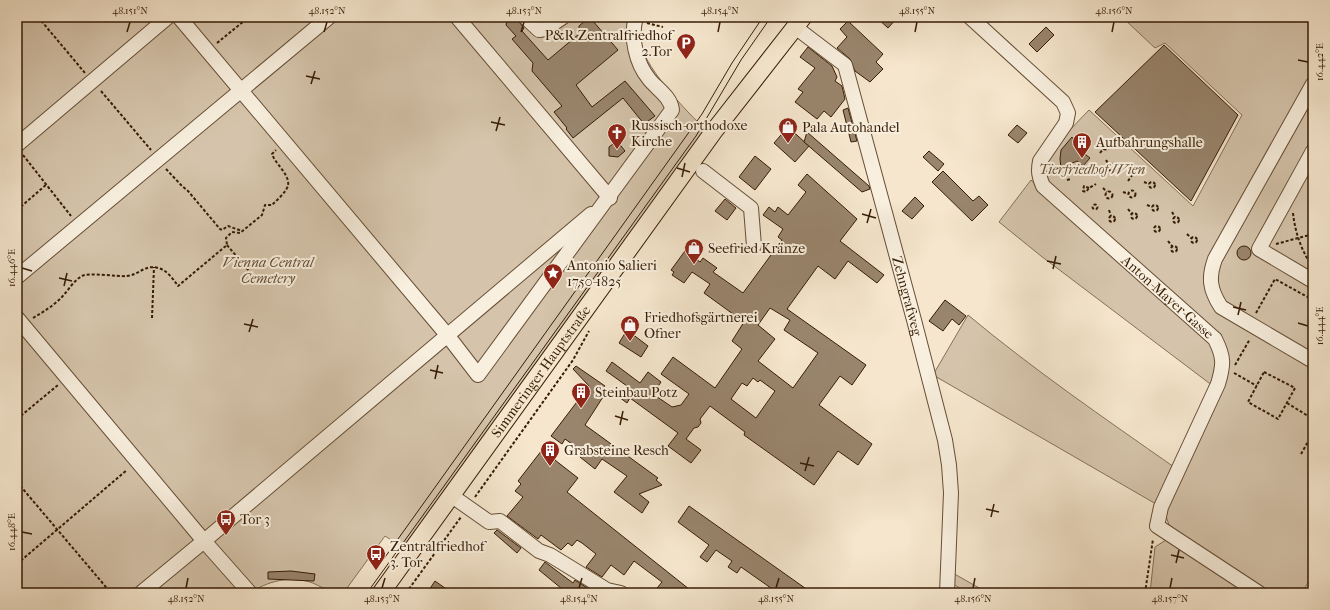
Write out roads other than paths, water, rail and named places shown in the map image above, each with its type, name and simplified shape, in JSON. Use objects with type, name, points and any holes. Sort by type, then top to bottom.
[{"type":"main road","name":"Simmeringer Hauptstraße","points":[[381,593],[714,131],[799,22]]},
{"type":"street","points":[[20,149],[92,81],[168,17]]},
{"type":"street","points":[[179,17],[242,89],[448,336],[478,375],[610,198],[672,110],[672,103],[648,78],[637,58],[633,36],[639,19]]},
{"type":"street","points":[[17,277],[329,17]]},
{"type":"street","points":[[457,17],[610,198]]},
{"type":"street","points":[[525,17],[534,28],[539,30],[545,29],[564,17]]},
{"type":"street","name":"Anton-Mayer-Gasse","points":[[970,17],[1063,102],[1068,113],[1066,123],[1040,161],[1038,168],[1039,178],[1043,186],[1215,339],[1222,352],[1223,367],[1218,384],[1161,507],[1157,526],[1260,593]]},
{"type":"street","name":"Zehngrafweg","points":[[799,22],[845,65],[945,440],[951,493],[946,593]]},
{"type":"street","points":[[1313,84],[1215,259],[1210,272],[1210,283],[1213,295],[1221,307],[1313,361]]},
{"type":"street","points":[[1313,151],[1259,249],[1313,280]]},
{"type":"street","points":[[703,171],[751,208],[754,246]]},
{"type":"street","points":[[141,593],[610,198]]},
{"type":"street","points":[[19,321],[204,541],[250,593]]},
{"type":"street","points":[[452,496],[489,522],[500,521],[539,551],[550,555],[607,590],[621,593]]},
{"type":"tram line","points":[[383,560],[702,114],[732,63],[763,17]]},
{"type":"tram line","points":[[367,593],[696,136],[741,60],[771,17]]},
{"type":"place","name":"P&R Zentralfriedhof 2.Tor","points":[[686,60]]},
{"type":"place","name":"Pala Autohandel","points":[[788,144]]},
{"type":"place","name":"Russisch-orthodoxe Kirche","points":[[617,150]]},
{"type":"place","name":"Aufbahrungshalle","points":[[1082,159]]},
{"type":"place","name":"Seefried Kränze","points":[[694,265]]},
{"type":"place","name":"Antonio Salieri 1750-1825","points":[[553,290]]},
{"type":"place","name":"Friedhofsgärtnerei Ofner","points":[[630,342]]},
{"type":"place","name":"Steinbau Potz","points":[[581,409]]},
{"type":"place","name":"Grabsteine Resch","points":[[550,467]]},
{"type":"place","name":"Tor 3","points":[[226,536]]},
{"type":"place","name":"Zentralfriedhof 3. Tor","points":[[376,571]]},
{"type":"park label","name":"Tierfriedhof Wien","points":[[1092,169]]},
{"type":"park label","name":"Vienna Central Cemetery","points":[[268,270]]}]
